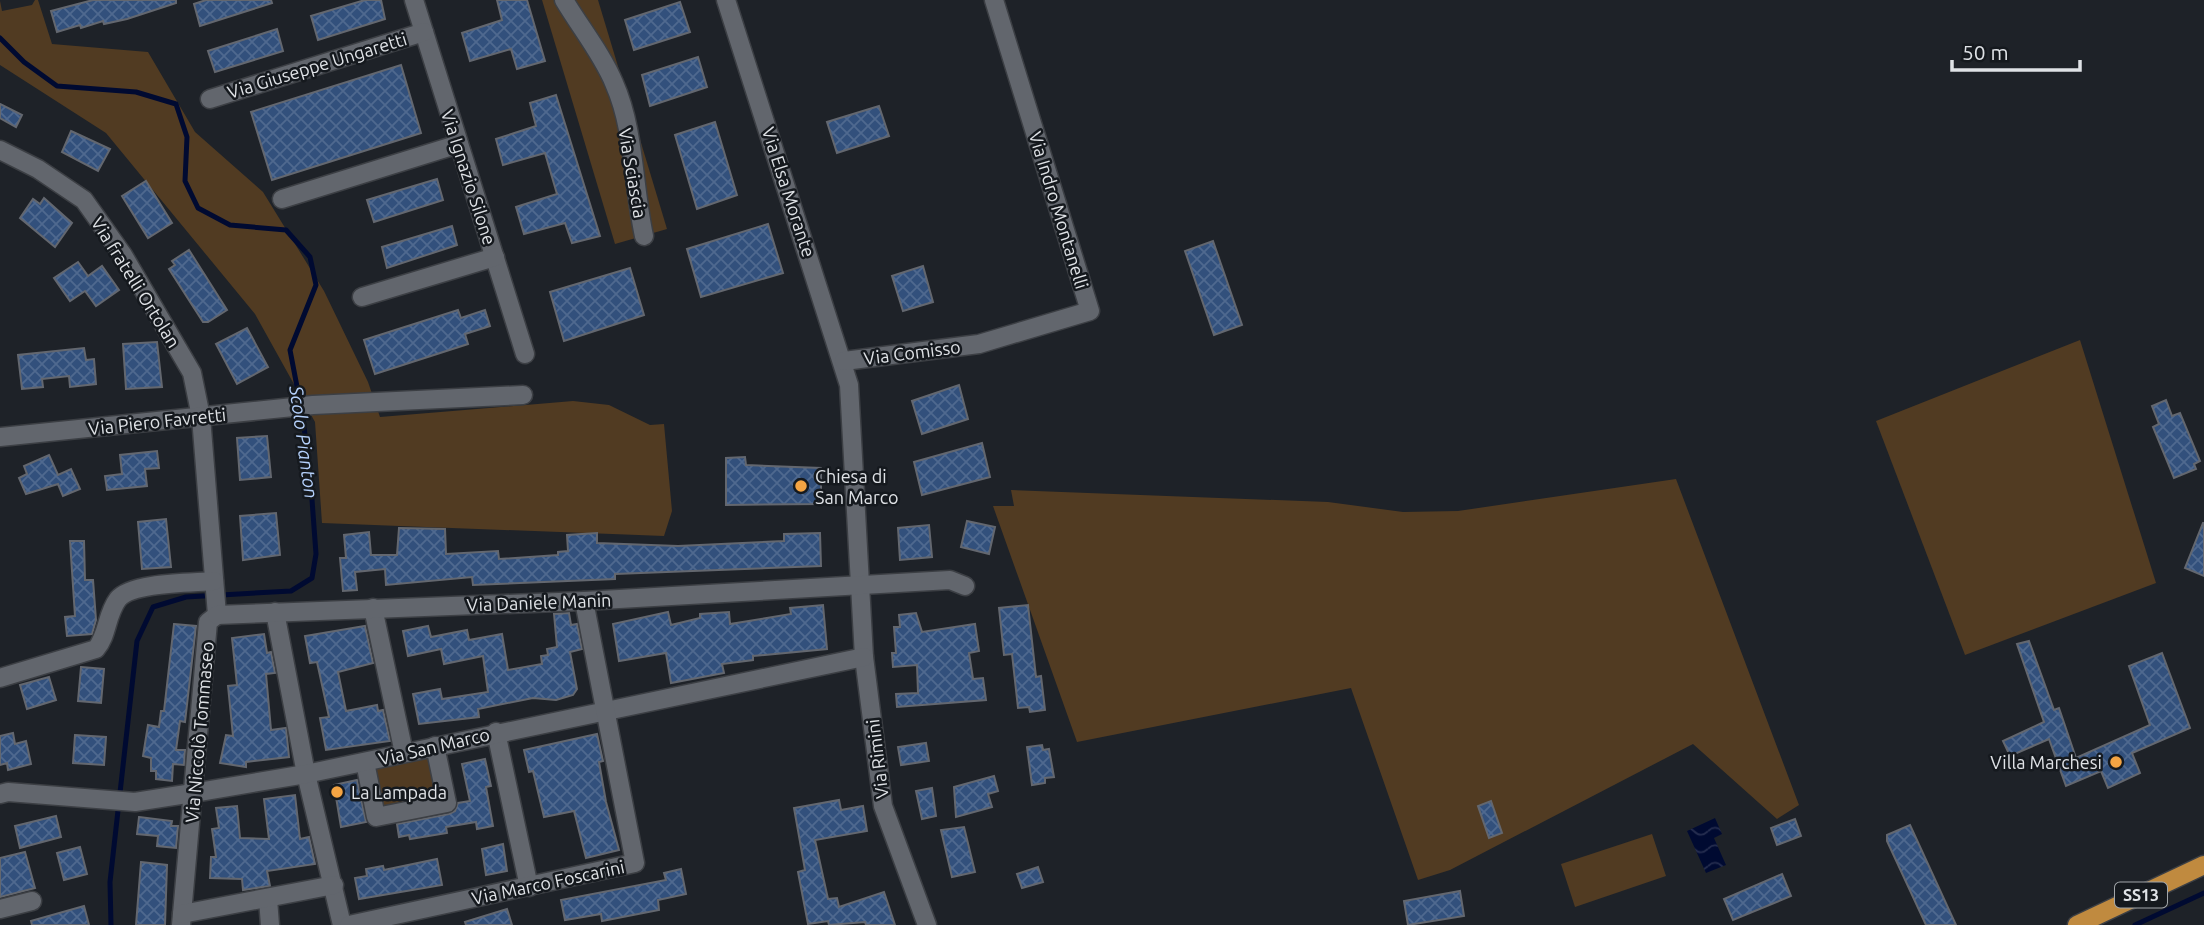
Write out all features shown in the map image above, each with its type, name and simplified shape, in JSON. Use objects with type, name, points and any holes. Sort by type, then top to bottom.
[{"type":"main road","name":"SS13","points":[[2077,925],[2204,865]]},
{"type":"street","name":"Via Ignazio Silone","points":[[414,0],[525,354]]},
{"type":"street","name":"Via Sciascia","points":[[564,0],[614,83],[633,156],[635,197],[644,236]]},
{"type":"street","name":"Via Elsa Morante","points":[[726,0],[844,361],[849,386]]},
{"type":"street","name":"Via Indro Montanelli","points":[[979,344],[1090,311],[994,0]]},
{"type":"street","name":"Via Giuseppe Ungaretti","points":[[210,99],[424,32]]},
{"type":"street","points":[[282,199],[459,144]]},
{"type":"street","name":"Via fratelli Ortolan","points":[[0,150],[38,169],[84,200],[123,255],[192,373],[201,417]]},
{"type":"street","points":[[362,297],[495,257]]},
{"type":"street","name":"Via Comisso","points":[[844,361],[979,344]]},
{"type":"street","name":"Via Rimini","points":[[849,386],[864,657],[883,806],[926,925]]},
{"type":"street","name":"Via Piero Favretti","points":[[0,437],[286,407],[523,395]]},
{"type":"street","name":"Via Niccolò Tommaseo","points":[[181,920],[208,622],[217,612],[201,417]]},
{"type":"street","points":[[861,585],[950,580],[965,586]]},
{"type":"street","points":[[0,678],[96,649],[105,638],[106,625],[118,599],[131,589],[215,584]]},
{"type":"street","name":"Via Daniele Manin","points":[[217,612],[584,601],[861,585]]},
{"type":"street","points":[[584,601],[603,711]]},
{"type":"street","points":[[373,608],[404,753]]},
{"type":"street","points":[[275,612],[306,774],[342,925]]},
{"type":"street","name":"Via San Marco","points":[[0,794],[8,792],[135,802],[193,793],[306,774],[496,732],[864,657]]},
{"type":"street","name":"Via Marco Foscarini","points":[[349,925],[635,863],[603,711]]},
{"type":"street","points":[[496,732],[529,887]]},
{"type":"street","points":[[365,762],[376,817],[447,803],[435,746]]},
{"type":"street","points":[[181,920],[268,898],[334,886]]},
{"type":"street","points":[[268,898],[270,925]]},
{"type":"street","points":[[0,909],[33,901]]},
{"type":"shaded area","points":[[38,0],[52,44],[148,52],[195,132],[263,192],[324,291],[368,382],[380,417],[573,401],[609,405],[650,425],[664,424],[672,511],[664,536],[322,523],[315,422],[255,314],[106,133],[0,65],[0,1],[2,11],[32,5]]},
{"type":"shaded area","points":[[542,0],[598,0],[667,229],[615,244]]},
{"type":"shaded area","points":[[2080,340],[2156,583],[1965,655],[1876,421]]},
{"type":"shaded area","points":[[1676,479],[1799,805],[1777,819],[1693,744],[1450,870],[1418,880],[1351,688],[1077,742],[993,506],[1014,506],[1011,490],[1328,502],[1403,512],[1458,511]]},
{"type":"shaded area","points":[[430,754],[439,799],[380,811],[371,767]]},
{"type":"shaded area","points":[[1652,834],[1666,876],[1575,907],[1561,864]]},
{"type":"water","points":[[1715,818],[1722,834],[1714,838],[1726,865],[1706,873],[1687,831]]},
{"type":"building","points":[[93,0],[176,0],[176,3],[127,19],[104,24],[103,21],[81,28],[80,25],[57,32],[51,11]]},
{"type":"building","points":[[206,0],[271,0],[272,3],[200,26],[194,4]]},
{"type":"building","points":[[365,0],[381,0],[385,19],[318,40],[311,16]]},
{"type":"building","points":[[497,0],[527,0],[545,61],[517,69],[511,49],[470,61],[462,33],[502,20]]},
{"type":"building","points":[[680,2],[690,32],[634,50],[625,20]]},
{"type":"building","points":[[277,29],[283,51],[215,72],[208,51]]},
{"type":"building","points":[[698,57],[707,87],[650,106],[642,75]]},
{"type":"building","points":[[401,65],[421,133],[272,180],[251,112]]},
{"type":"building","points":[[556,95],[600,236],[572,243],[565,223],[524,234],[516,207],[557,194],[545,153],[503,165],[496,139],[536,126],[530,103]]},
{"type":"building","points":[[0,104],[22,115],[16,127],[0,118]]},
{"type":"building","points":[[879,106],[889,136],[837,153],[827,122]]},
{"type":"building","points":[[715,122],[737,195],[697,209],[675,135]]},
{"type":"building","points":[[71,131],[110,149],[98,171],[62,152]]},
{"type":"building","points":[[437,179],[443,200],[374,222],[367,200]]},
{"type":"building","points":[[146,181],[172,223],[148,238],[122,196]]},
{"type":"building","points":[[44,198],[72,223],[55,247],[20,218],[33,199],[40,204]]},
{"type":"building","points":[[768,224],[783,273],[701,297],[687,249]]},
{"type":"building","points":[[452,226],[457,245],[387,268],[382,247]]},
{"type":"building","points":[[1213,241],[1242,325],[1214,335],[1185,251]]},
{"type":"building","points":[[189,250],[227,310],[208,322],[203,322],[169,269],[175,265],[172,261]]},
{"type":"building","points":[[78,262],[88,276],[102,266],[119,290],[96,306],[85,291],[70,301],[54,278]]},
{"type":"building","points":[[923,266],[933,302],[903,311],[892,276]]},
{"type":"building","points":[[630,268],[644,315],[564,341],[550,292]]},
{"type":"building","points":[[458,310],[461,318],[485,310],[490,326],[465,334],[468,344],[375,374],[364,340]]},
{"type":"building","points":[[247,328],[268,367],[237,384],[216,344]]},
{"type":"building","points":[[157,342],[162,387],[126,389],[123,344]]},
{"type":"building","points":[[84,348],[86,360],[94,359],[96,384],[70,387],[69,376],[42,379],[43,387],[22,389],[18,355]]},
{"type":"building","points":[[959,385],[968,419],[922,434],[912,401]]},
{"type":"building","points":[[2166,400],[2172,416],[2180,413],[2200,461],[2194,464],[2196,469],[2174,478],[2153,427],[2159,424],[2152,406]]},
{"type":"building","points":[[267,436],[271,477],[240,480],[237,438]]},
{"type":"building","points":[[982,443],[990,477],[922,495],[914,462]]},
{"type":"building","points":[[157,451],[159,468],[145,469],[147,486],[107,490],[105,476],[122,474],[120,455]]},
{"type":"building","points":[[49,455],[58,475],[71,469],[80,489],[63,496],[58,484],[26,494],[19,478],[27,474],[24,466]]},
{"type":"building","points":[[745,457],[746,465],[821,468],[821,504],[726,505],[726,458]]},
{"type":"building","points":[[276,513],[280,555],[243,560],[240,516]]},
{"type":"building","points":[[166,519],[171,567],[142,569],[138,522]]},
{"type":"building","points":[[967,521],[995,527],[989,554],[961,547]]},
{"type":"building","points":[[2204,523],[2204,576],[2185,568]]},
{"type":"building","points":[[929,525],[932,557],[900,560],[898,528]]},
{"type":"building","points":[[399,528],[445,529],[446,554],[498,551],[499,559],[558,555],[558,552],[568,551],[567,535],[597,533],[597,543],[678,546],[784,541],[784,534],[820,533],[821,566],[615,574],[615,579],[473,585],[472,577],[386,585],[385,569],[355,572],[357,590],[343,591],[340,558],[346,558],[344,535],[369,532],[371,555],[397,555]]},
{"type":"building","points":[[70,541],[84,541],[85,580],[93,580],[96,620],[92,634],[67,636],[65,617],[75,616]]},
{"type":"building","points":[[823,605],[827,649],[753,656],[753,660],[722,664],[724,673],[671,683],[666,653],[619,661],[613,624],[668,612],[671,625],[700,618],[700,614],[729,612],[730,624],[791,614],[790,608]]},
{"type":"building","points":[[1028,605],[1036,677],[1041,676],[1045,710],[1030,712],[1029,707],[1018,708],[1012,654],[1004,655],[999,608]]},
{"type":"building","points":[[569,613],[571,625],[577,624],[582,649],[570,652],[577,689],[573,695],[556,700],[533,698],[478,709],[479,717],[419,724],[413,694],[440,689],[442,699],[488,692],[483,656],[444,664],[441,649],[408,656],[403,631],[428,626],[431,637],[467,630],[469,640],[502,634],[508,670],[542,664],[541,656],[548,655],[547,649],[557,647],[554,614]]},
{"type":"building","points":[[916,613],[922,632],[975,624],[979,651],[969,653],[973,679],[983,678],[986,700],[897,707],[896,694],[918,693],[917,665],[893,667],[892,653],[896,653],[894,627],[900,627],[899,615]]},
{"type":"building","points":[[174,624],[196,626],[185,722],[180,721],[176,750],[185,750],[184,765],[173,764],[172,781],[156,779],[156,771],[151,771],[151,758],[143,756],[148,725],[159,727],[161,711],[164,711]]},
{"type":"building","points":[[365,626],[373,663],[338,672],[346,711],[377,705],[378,711],[383,710],[390,741],[326,750],[320,718],[329,717],[317,662],[310,663],[305,636]]},
{"type":"building","points":[[264,634],[267,653],[271,652],[275,673],[266,674],[271,730],[286,728],[289,757],[246,762],[246,767],[220,763],[226,735],[233,736],[228,686],[237,685],[232,638]]},
{"type":"building","points":[[2029,641],[2054,710],[2059,708],[2076,758],[2150,725],[2129,666],[2162,653],[2190,728],[2132,753],[2140,773],[2108,788],[2101,771],[2066,786],[2049,739],[2010,756],[2003,741],[2044,722],[2017,644]]},
{"type":"building","points":[[81,667],[104,669],[101,703],[78,701]]},
{"type":"building","points":[[49,677],[56,700],[27,709],[20,685]]},
{"type":"building","points":[[13,733],[15,744],[26,741],[31,764],[8,770],[7,763],[0,765],[0,736]]},
{"type":"building","points":[[597,734],[603,761],[599,762],[606,802],[619,850],[586,858],[574,811],[544,817],[533,771],[529,772],[524,750]]},
{"type":"building","points":[[75,735],[106,737],[104,765],[73,763]]},
{"type":"building","points":[[926,743],[929,761],[901,765],[898,747]]},
{"type":"building","points":[[1042,745],[1043,750],[1049,749],[1054,777],[1045,778],[1045,783],[1032,785],[1027,747]]},
{"type":"building","points":[[485,759],[491,786],[486,787],[493,826],[477,829],[476,822],[446,827],[447,833],[410,839],[409,835],[399,837],[397,824],[449,814],[455,811],[458,803],[470,801],[462,764]]},
{"type":"building","points":[[994,776],[998,791],[988,794],[992,807],[956,817],[954,787]]},
{"type":"building","points":[[357,780],[366,822],[341,827],[334,785]]},
{"type":"building","points":[[932,788],[936,816],[922,819],[916,791]]},
{"type":"building","points":[[295,795],[300,839],[309,837],[315,864],[267,871],[270,886],[243,890],[242,879],[210,878],[211,857],[216,857],[212,829],[219,828],[216,808],[237,806],[240,838],[269,839],[264,799]]},
{"type":"building","points":[[839,800],[841,810],[863,806],[867,831],[815,840],[828,899],[837,898],[839,907],[884,892],[895,925],[866,925],[865,922],[829,925],[828,921],[808,924],[798,872],[805,870],[794,808]]},
{"type":"building","points":[[1491,801],[1502,833],[1489,838],[1478,806]]},
{"type":"building","points":[[56,816],[61,837],[20,848],[15,826]]},
{"type":"building","points":[[139,817],[172,821],[171,826],[178,826],[176,848],[157,846],[158,836],[137,834]]},
{"type":"building","points":[[1795,819],[1801,836],[1777,845],[1771,828]]},
{"type":"building","points":[[1910,825],[1956,925],[1926,925],[1887,841],[1887,835]]},
{"type":"building","points":[[964,827],[975,872],[952,877],[941,830]]},
{"type":"building","points":[[503,844],[507,871],[486,875],[482,849]]},
{"type":"building","points":[[80,847],[87,874],[64,880],[57,853]]},
{"type":"building","points":[[25,852],[35,888],[0,897],[0,858]]},
{"type":"building","points":[[437,859],[442,885],[359,899],[355,878],[367,876],[366,869],[383,866],[384,870]]},
{"type":"building","points":[[141,862],[167,865],[165,925],[136,925]]},
{"type":"building","points":[[1038,867],[1043,882],[1022,888],[1017,874]]},
{"type":"building","points":[[681,869],[686,894],[658,900],[659,910],[602,921],[601,914],[565,920],[561,900],[666,880],[664,873]]},
{"type":"building","points":[[1782,874],[1791,896],[1733,920],[1724,899]]},
{"type":"building","points":[[1460,891],[1464,916],[1408,925],[1404,901]]},
{"type":"building","points":[[84,906],[89,925],[32,925],[31,921]]},
{"type":"building","points":[[507,909],[512,925],[466,925],[465,922]]},
{"type":"waterway","name":"Scolo Pianton","points":[[0,38],[24,62],[57,86],[136,92],[176,104],[187,137],[185,181],[198,208],[230,225],[286,230],[310,257],[316,285],[290,350],[303,418],[311,486],[316,554],[312,578],[291,591],[186,597],[153,607],[137,641],[110,882],[111,925]]},
{"type":"waterway","points":[[2135,925],[2204,893]]},
{"type":"place","name":"Chiesa di San Marco","points":[[801,486]]},
{"type":"place","name":"Villa Marchesi","points":[[2116,762]]},
{"type":"place","name":"La Lampada","points":[[337,792]]}]
